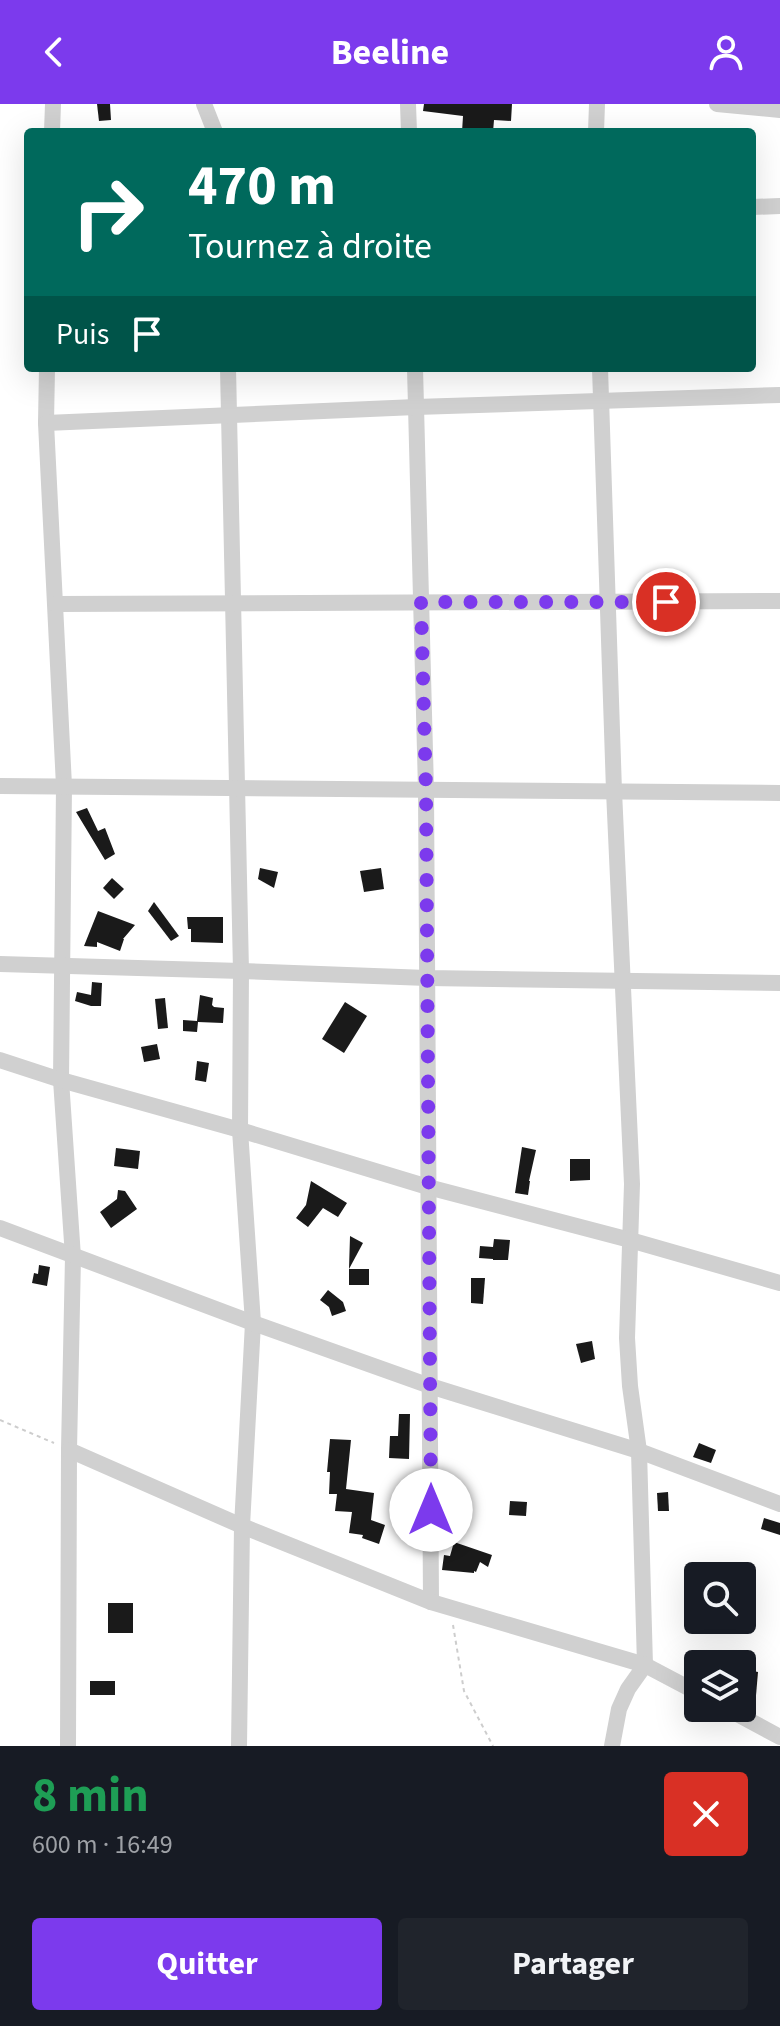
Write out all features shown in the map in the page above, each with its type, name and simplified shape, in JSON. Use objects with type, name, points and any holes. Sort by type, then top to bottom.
[{"type":"street","points":[[52,128],[53,104]]},
{"type":"street","points":[[204,104],[213,128]]},
{"type":"street","points":[[408,104],[409,128]]},
{"type":"street","points":[[596,128],[597,104]]},
{"type":"street","points":[[717,104],[780,110]]},
{"type":"street","points":[[756,207],[780,206]]},
{"type":"street","points":[[47,372],[46,423],[64,786],[61,1080],[73,1257],[68,1746]]},
{"type":"street","points":[[228,372],[239,787],[240,1130],[253,1323],[242,1526],[239,1746]]},
{"type":"street","points":[[415,372],[426,790],[431,1602]]},
{"type":"street","points":[[600,372],[614,791],[632,1184],[627,1338],[639,1451],[645,1665],[628,1689],[619,1709],[612,1746]]},
{"type":"street","points":[[46,423],[780,395]]},
{"type":"street","points":[[56,604],[780,601]]},
{"type":"street","points":[[0,786],[780,793]]},
{"type":"street","points":[[0,964],[427,978],[780,983]]},
{"type":"street","points":[[0,1060],[428,1187],[780,1283]]},
{"type":"street","points":[[0,1228],[430,1386],[639,1451],[780,1504]]},
{"type":"street","points":[[69,1450],[242,1526],[431,1602],[645,1665],[684,1686]]},
{"type":"street","points":[[752,1722],[780,1737]]},
{"type":"path","points":[[0,1420],[69,1450]]},
{"type":"path","points":[[449,1608],[464,1691],[493,1746]]},
{"type":"building","points":[[97,104],[110,104],[111,120],[99,121]]},
{"type":"building","points":[[424,104],[512,104],[511,121],[494,120],[493,128],[462,128],[463,116],[423,111]]},
{"type":"building","points":[[87,808],[98,831],[105,828],[115,854],[105,860],[76,812]]},
{"type":"building","points":[[260,868],[278,872],[274,888],[258,879]]},
{"type":"building","points":[[381,868],[384,889],[364,892],[360,871]]},
{"type":"building","points":[[112,878],[124,889],[114,899],[103,888]]},
{"type":"building","points":[[154,902],[179,936],[171,941],[148,911]]},
{"type":"building","points":[[98,911],[135,925],[123,939],[120,951],[97,942],[97,947],[84,946]]},
{"type":"building","points":[[187,917],[223,917],[223,943],[191,942]]},
{"type":"building","points":[[92,982],[102,983],[101,1006],[75,1001],[77,992],[91,995]]},
{"type":"building","points":[[200,995],[213,998],[214,1007],[224,1008],[223,1023],[198,1022],[197,1032],[183,1031],[183,1020],[197,1021]]},
{"type":"building","points":[[165,998],[168,1028],[158,1029],[155,999]]},
{"type":"building","points":[[345,1002],[367,1016],[344,1053],[322,1039]]},
{"type":"building","points":[[157,1044],[160,1059],[144,1062],[141,1047]]},
{"type":"building","points":[[197,1061],[209,1063],[206,1082],[195,1080]]},
{"type":"building","points":[[522,1147],[536,1150],[528,1195],[515,1193]]},
{"type":"building","points":[[116,1148],[140,1151],[138,1169],[114,1166]]},
{"type":"building","points":[[570,1159],[590,1159],[590,1180],[570,1181]]},
{"type":"building","points":[[311,1181],[347,1203],[338,1217],[323,1208],[308,1227],[296,1218],[306,1205]]},
{"type":"building","points":[[118,1190],[125,1191],[137,1209],[111,1228],[100,1212],[117,1199]]},
{"type":"building","points":[[350,1236],[363,1243],[349,1269]]},
{"type":"building","points":[[494,1239],[510,1240],[508,1260],[479,1258],[480,1246],[493,1247]]},
{"type":"building","points":[[39,1265],[50,1267],[47,1286],[32,1283]]},
{"type":"building","points":[[349,1269],[369,1269],[369,1285],[349,1285]]},
{"type":"building","points":[[471,1278],[485,1278],[483,1304],[471,1303]]},
{"type":"building","points":[[328,1290],[343,1302],[346,1311],[332,1316],[329,1307],[320,1300]]},
{"type":"building","points":[[592,1341],[595,1359],[581,1363],[576,1344]]},
{"type":"building","points":[[399,1414],[410,1414],[409,1459],[389,1458],[390,1436],[398,1436]]},
{"type":"building","points":[[330,1439],[351,1440],[346,1489],[374,1493],[371,1520],[385,1525],[379,1544],[362,1538],[363,1535],[349,1533],[352,1512],[335,1511],[337,1494],[329,1494],[330,1472],[327,1472]]},
{"type":"building","points":[[699,1443],[716,1450],[711,1463],[693,1457]]},
{"type":"building","points":[[668,1492],[669,1511],[658,1511],[657,1493]]},
{"type":"building","points":[[510,1501],[527,1502],[526,1516],[509,1515]]},
{"type":"building","points":[[764,1518],[780,1523],[780,1535],[761,1529]]},
{"type":"building","points":[[454,1542],[492,1555],[488,1567],[480,1562],[474,1573],[442,1570],[444,1555],[450,1556]]},
{"type":"building","points":[[108,1603],[133,1603],[133,1633],[108,1633]]},
{"type":"building","points":[[90,1681],[115,1681],[115,1695],[90,1695]]},
{"type":"route","points":[[431,1510],[426,790],[421,602],[666,602]]}]
